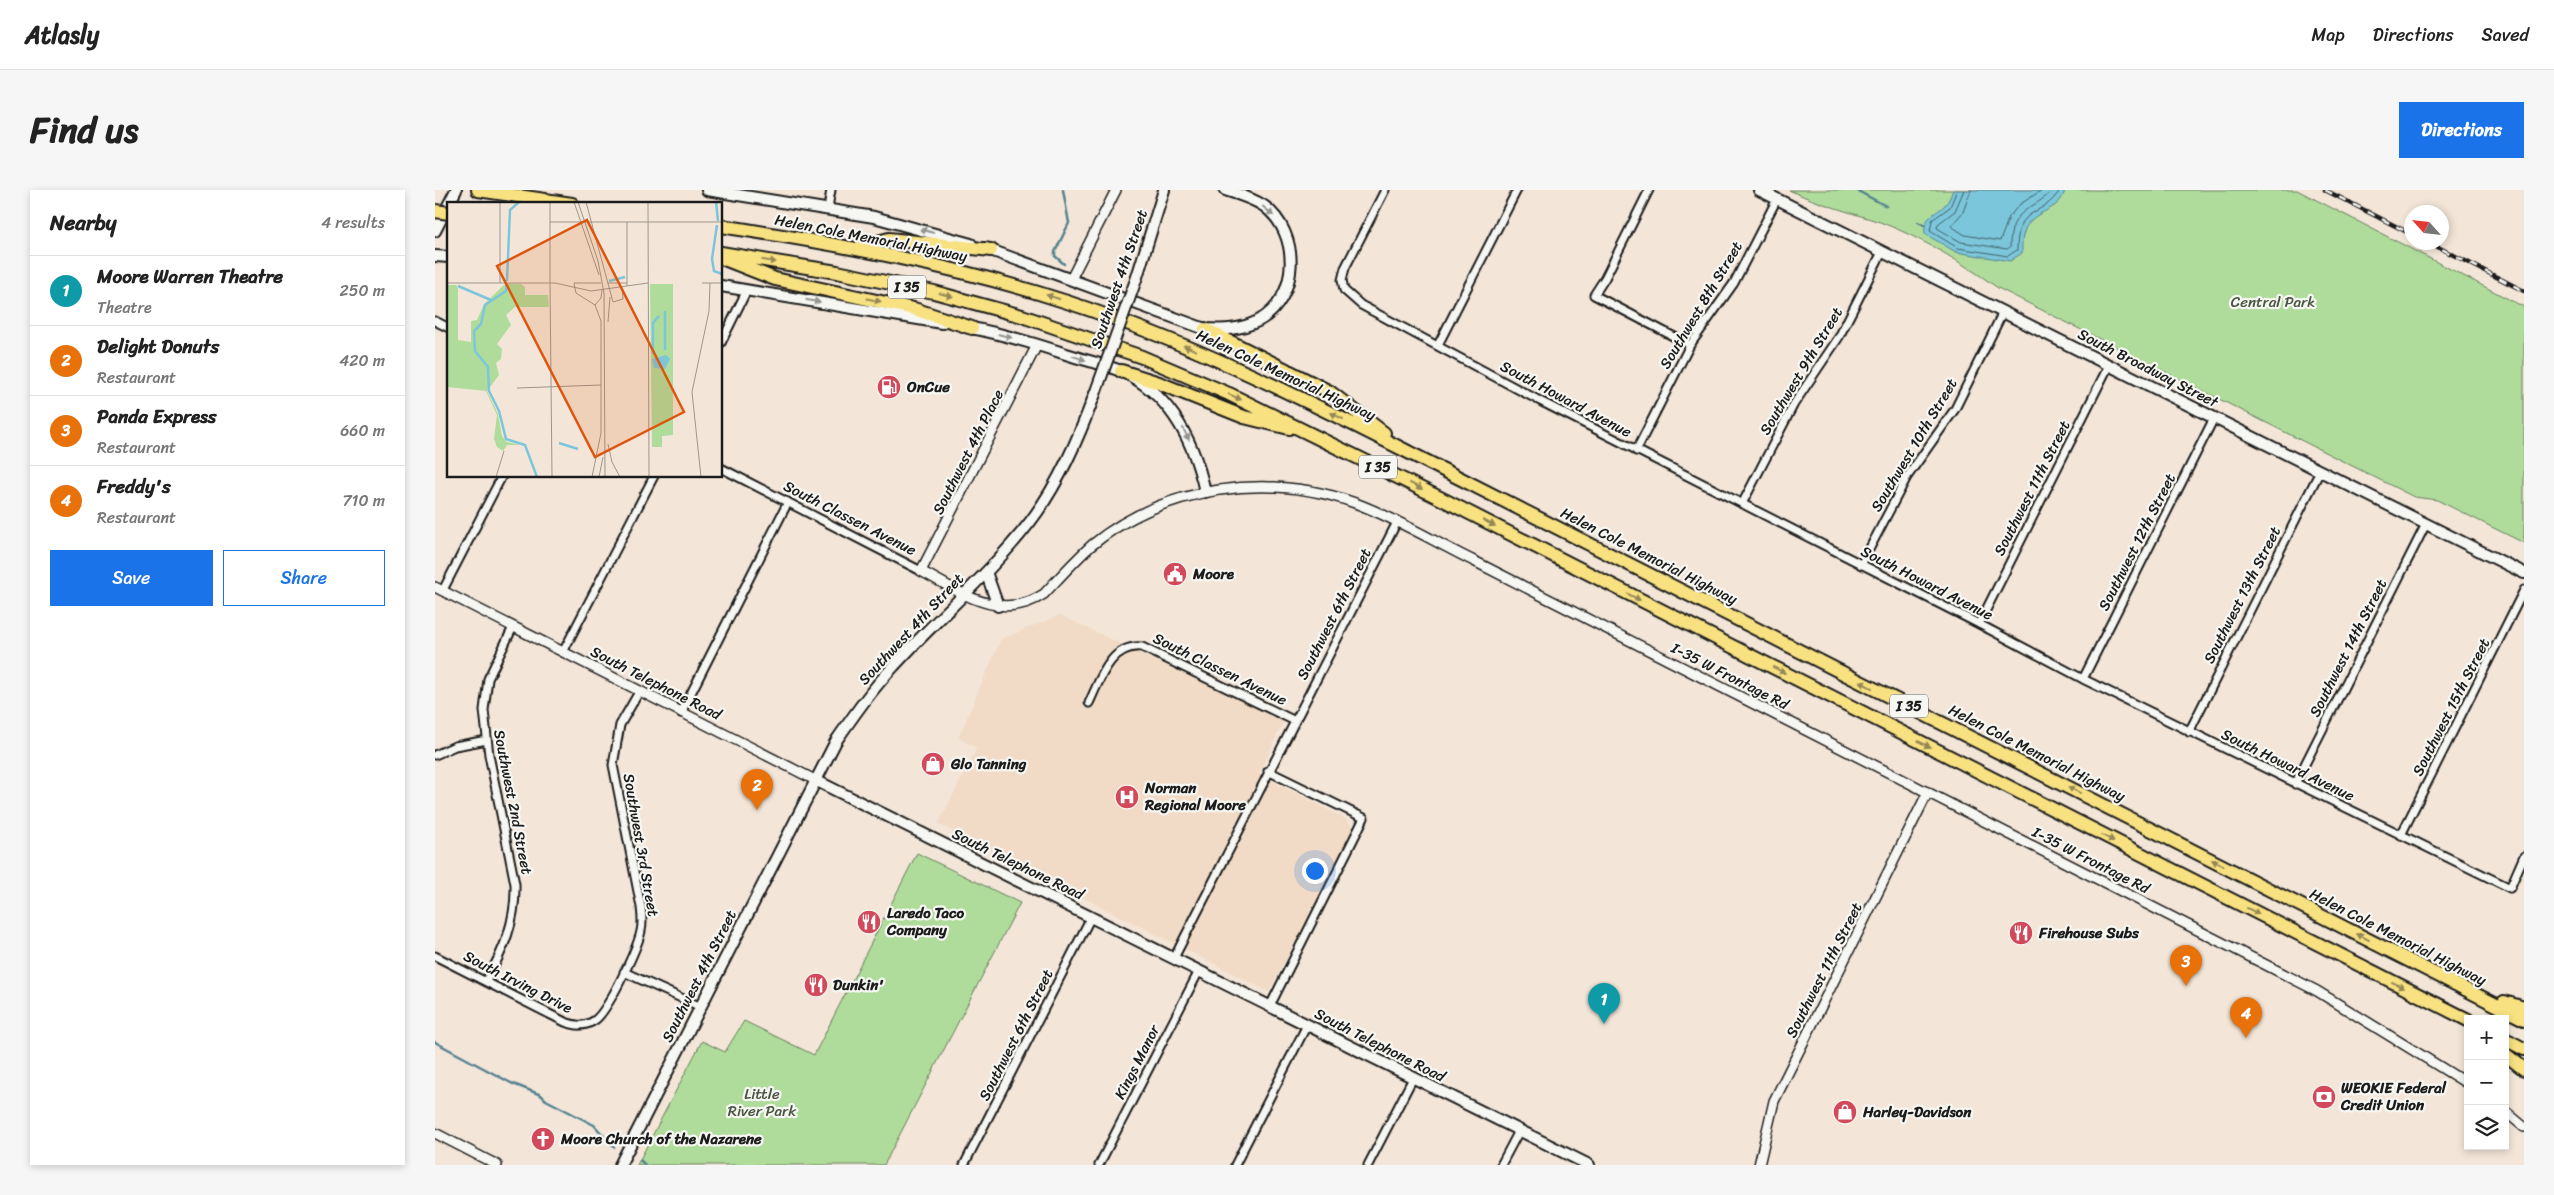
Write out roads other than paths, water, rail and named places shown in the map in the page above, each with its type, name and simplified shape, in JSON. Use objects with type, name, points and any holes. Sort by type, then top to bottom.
[{"type":"highway","points":[[479,190],[559,202]]},
{"type":"highway","name":"Helen Cole Memorial Highway","points":[[723,226],[857,248],[940,266],[1031,291],[1153,333],[1281,388],[2524,1019]]},
{"type":"highway","points":[[857,248],[889,239],[991,250]]},
{"type":"highway","name":"I 35","points":[[723,253],[837,272],[934,292],[1022,316],[1142,357],[1253,405],[2464,1018]]},
{"type":"highway","points":[[723,259],[775,279],[914,309],[972,328]]},
{"type":"highway","points":[[1205,329],[1279,364],[1330,392],[1412,454]]},
{"type":"highway","points":[[1121,371],[1159,383],[1244,416],[1310,433]]},
{"type":"highway","points":[[2468,991],[2524,1008]]},
{"type":"highway","points":[[2449,1011],[2464,1022]]},
{"type":"highway","points":[[2509,1041],[2524,1049]]},
{"type":"highway","points":[[2509,1057],[2524,1069]]},
{"type":"main road","points":[[450,202],[456,190]]},
{"type":"main road","points":[[707,190],[828,208],[903,224],[991,250],[1205,329],[1231,330],[1259,320],[1278,302],[1290,273],[1289,242],[1279,222],[1264,207],[1253,200],[1225,190]]},
{"type":"main road","name":"Southwest 4th Street","points":[[620,1165],[835,743],[859,707],[895,665],[986,572],[1029,522],[1052,487],[1081,430],[1095,394],[1165,190]]},
{"type":"main road","name":"South Broadway Street","points":[[1759,190],[2524,573]]},
{"type":"main road","points":[[435,231],[447,208]]},
{"type":"main road","points":[[723,286],[972,328],[1037,345],[1121,371],[1157,396],[1177,419],[1194,451],[1205,492]]},
{"type":"main road","points":[[986,572],[998,606]]},
{"type":"main road","name":"South Telephone Road","points":[[815,780],[1589,1165]]},
{"type":"street","points":[[828,208],[831,190]]},
{"type":"street","points":[[1071,279],[1116,190]]},
{"type":"street","name":"South Howard Avenue","points":[[1385,190],[1345,268],[1342,286],[1352,300],[1636,451],[1979,624],[2083,679],[2510,888],[2524,856]]},
{"type":"street","points":[[1438,345],[1517,190]]},
{"type":"street","points":[[1649,190],[1605,278],[1594,295],[1690,345]]},
{"type":"street","name":"Southwest 8th Street","points":[[1636,451],[1690,345],[1734,283],[1777,199]]},
{"type":"street","name":"Southwest 9th Street","points":[[1742,504],[1793,404],[1839,337],[1882,252]]},
{"type":"street","points":[[723,339],[747,290]]},
{"type":"street","name":"Southwest 10th Street","points":[[1861,565],[1907,477],[1955,408],[2003,312]]},
{"type":"street","points":[[435,321],[447,327]]},
{"type":"street","name":"Southwest 4th Place","points":[[921,571],[1037,345]]},
{"type":"street","name":"Southwest 11th Street","points":[[1979,624],[2109,365]]},
{"type":"street","name":"Southwest 12th Street","points":[[2083,679],[2215,418]]},
{"type":"street","name":"South Classen Avenue","points":[[723,469],[965,594]]},
{"type":"street","name":"Southwest 13th Street","points":[[2189,732],[2320,471]]},
{"type":"street","points":[[439,588],[501,478]]},
{"type":"street","points":[[563,652],[652,478]]},
{"type":"street","name":"I-35 W Frontage Rd","points":[[965,594],[998,606],[1017,606],[1035,600],[1044,594],[1094,544],[1112,531],[1159,507],[1205,492],[1245,487],[1296,489],[1354,503],[1397,522],[2325,995],[2464,1082]]},
{"type":"street","points":[[681,713],[788,502]]},
{"type":"street","name":"Southwest 6th Street","points":[[1174,958],[1397,522]]},
{"type":"street","name":"Southwest 14th Street","points":[[2295,784],[2426,524]]},
{"type":"street","name":"South Telephone Road","points":[[439,588],[639,692],[815,780]]},
{"type":"street","name":"Southwest 15th Street","points":[[2401,835],[2524,590]]},
{"type":"street","name":"Southwest 2nd Street","points":[[486,981],[507,939],[515,901],[515,884],[487,740],[484,710],[486,689],[513,627]]},
{"type":"street","name":"South Classen Avenue","points":[[1089,703],[1109,663],[1123,649],[1132,647],[1149,649],[1295,721]]},
{"type":"street","name":"Southwest 3rd Street","points":[[589,1023],[603,1013],[639,941],[642,920],[616,786],[613,753],[620,725],[639,692]]},
{"type":"street","points":[[435,755],[455,746],[487,740]]},
{"type":"street","points":[[1268,771],[1364,818],[1270,1006]]},
{"type":"street","name":"Southwest 11th Street","points":[[1759,1165],[1774,1101],[1928,792]]},
{"type":"street","name":"Southwest 6th Street","points":[[964,1165],[1091,917]]},
{"type":"street","name":"South Irving Drive","points":[[435,956],[565,1022],[580,1026],[589,1023]]},
{"type":"street","name":"Kings Manor","points":[[1099,1165],[1199,970]]},
{"type":"street","points":[[624,972],[701,1007]]},
{"type":"street","points":[[1235,1165],[1307,1025]]},
{"type":"street","points":[[1368,1165],[1413,1078]]},
{"type":"street","points":[[2509,1115],[2524,1126]]},
{"type":"street","points":[[1501,1165],[1519,1131]]},
{"type":"street","points":[[435,1133],[497,1165]]},
{"type":"water","points":[[1953,190],[2065,190],[2061,199],[2055,205],[2032,219],[2026,226],[2022,253],[2010,261],[1956,252],[1925,234],[1926,223],[1946,203]]},
{"type":"waterway","points":[[1063,190],[1069,223],[1055,252],[1055,256],[1064,264]]},
{"type":"waterway","points":[[1856,190],[1886,206]]},
{"type":"waterway","points":[[1918,222],[1924,225]]},
{"type":"waterway","points":[[435,1042],[511,1083],[541,1095],[546,1100],[594,1125],[614,1147]]},
{"type":"waterway","points":[[640,1160],[645,1165]]},
{"type":"railway","points":[[2325,190],[2404,230]]},
{"type":"railway","points":[[2444,250],[2524,291]]},
{"type":"place","name":"OnCue","points":[[889,387]]},
{"type":"place","name":"Moore","points":[[1175,574]]},
{"type":"place","name":"Glo Tanning","points":[[933,764]]},
{"type":"place","name":"Norman Regional Moore","points":[[1127,797]]},
{"type":"place","name":"Delight Donuts","points":[[757,810]]},
{"type":"place","name":"Laredo Taco Company","points":[[869,922]]},
{"type":"place","name":"Firehouse Subs","points":[[2021,933]]},
{"type":"place","name":"Dunkin'","points":[[816,985]]},
{"type":"place","name":"Panda Express","points":[[2186,986]]},
{"type":"place","name":"Moore Warren Theatre","points":[[1604,1024]]},
{"type":"place","name":"Freddy's","points":[[2246,1038]]},
{"type":"place","name":"WEOKIE Federal Credit Union","points":[[2324,1097]]},
{"type":"place","name":"Harley-Davidson","points":[[1845,1112]]},
{"type":"place","name":"Moore Church of the Nazarene","points":[[543,1139]]},
{"type":"park label","name":"Central Park","points":[[2273,302]]},
{"type":"park label","name":"Little River Park","points":[[762,1102]]}]
